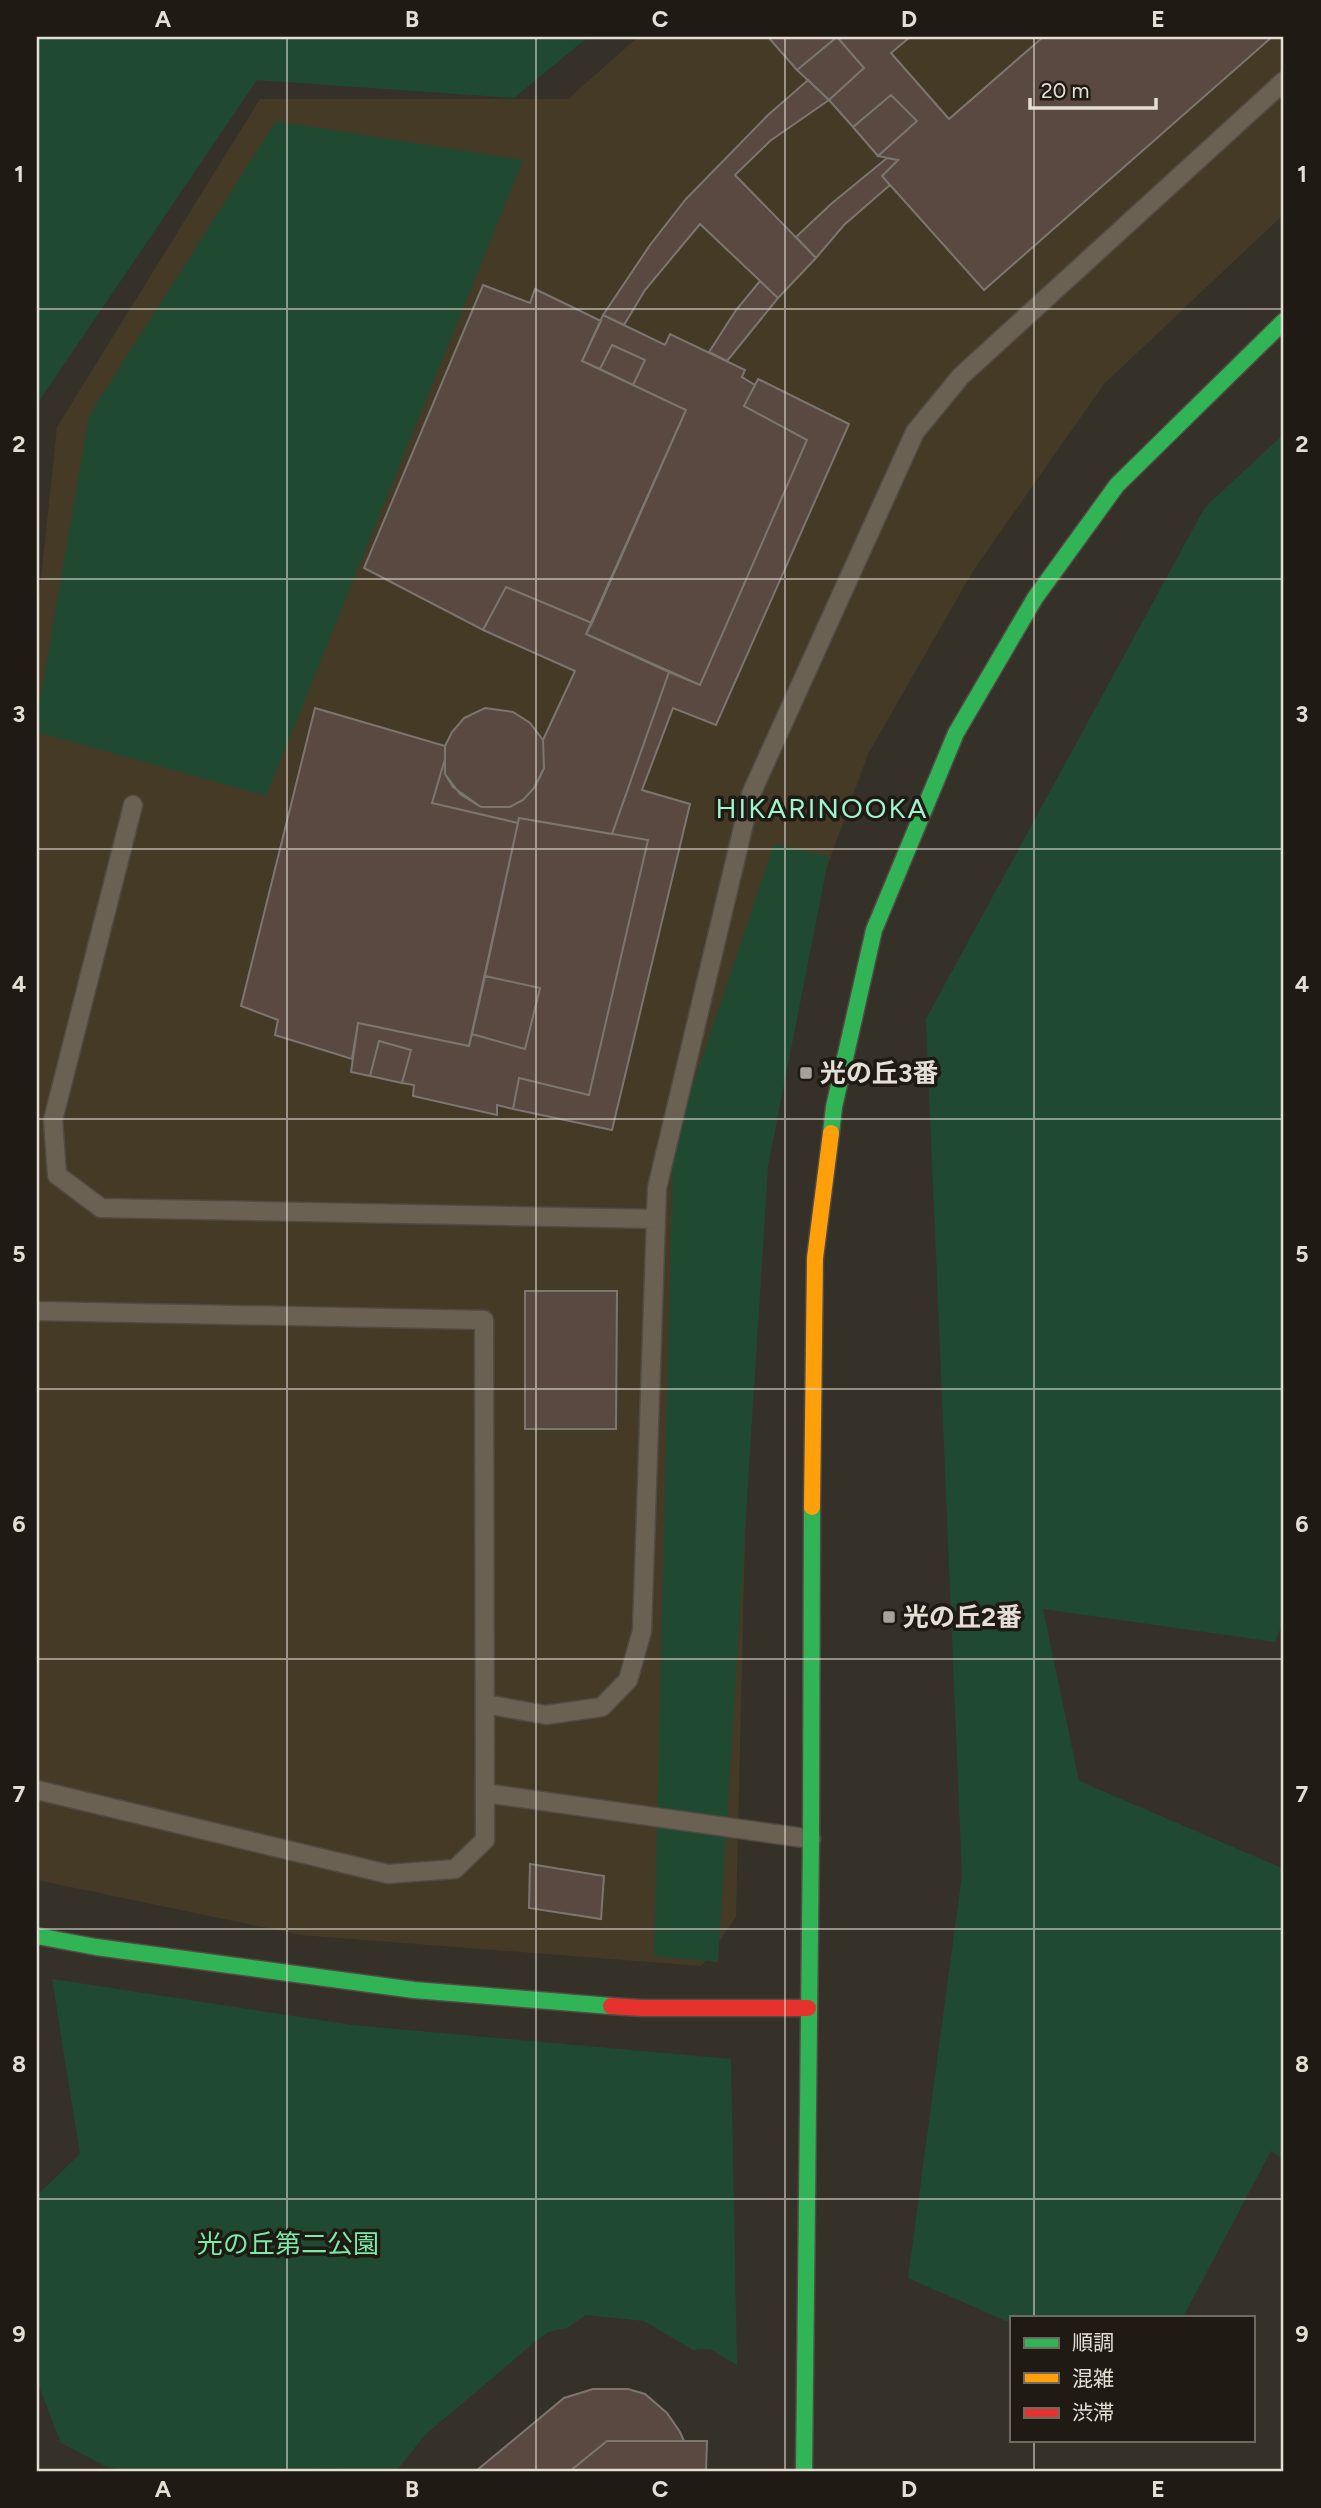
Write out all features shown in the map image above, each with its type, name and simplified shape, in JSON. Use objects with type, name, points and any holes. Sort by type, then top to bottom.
[{"type":"street","points":[[804,2471],[815,1258],[834,1107],[874,930],[956,733],[1035,598],[1118,485],[1284,321]]},
{"type":"street","points":[[37,1936],[96,1947],[414,1990],[642,2007],[808,2008]]},
{"type":"lane","points":[[485,1704],[546,1715],[602,1707],[628,1680],[642,1631],[657,1188],[751,794],[915,432],[961,376],[1284,80]]},
{"type":"lane","points":[[132,805],[53,1120],[57,1175],[101,1208],[656,1219]]},
{"type":"lane","points":[[37,1311],[484,1320],[485,1840],[456,1869],[388,1874],[37,1790]]},
{"type":"lane","points":[[485,1793],[811,1839]]},
{"type":"shaded area","points":[[638,37],[1284,37],[1284,214],[1104,384],[973,571],[868,754],[795,955],[754,1152],[736,1917],[702,1966],[301,1935],[37,1880],[37,616],[57,427],[260,99],[568,99]]},
{"type":"green space","points":[[37,37],[588,37],[514,98],[257,80],[37,404]]},
{"type":"green space","points":[[276,121],[523,160],[266,796],[37,732],[37,717],[89,416]]},
{"type":"green space","points":[[1284,434],[1284,1620],[1275,1642],[1043,1609],[1079,1781],[1284,1869],[1284,2160],[1271,2151],[1184,2316],[1010,2316],[1010,2321],[1006,2321],[908,2278],[962,1875],[926,1019],[1205,507]]},
{"type":"green space","points":[[774,844],[829,856],[768,1166],[718,1962],[654,1956],[673,1144]]},
{"type":"green space","name":"光の丘第二公園","points":[[52,1979],[352,2025],[731,2059],[737,2365],[710,2349],[693,2350],[644,2321],[586,2315],[567,2328],[548,2332],[536,2341],[426,2434],[396,2471],[130,2471],[107,2467],[61,2443],[37,2381],[37,2195],[80,2154]]},
{"type":"building","points":[[768,37],[837,37],[797,70]]},
{"type":"building","points":[[837,37],[910,37],[891,53],[949,119],[1043,37],[1272,37],[984,290],[882,176],[898,160],[878,156],[917,121],[891,95],[853,127],[829,100],[864,68]]},
{"type":"building","points":[[837,37],[864,68],[829,100],[797,70]]},
{"type":"building","points":[[808,80],[829,100],[770,141],[735,175],[816,258],[778,298],[700,224],[645,290],[624,325],[603,315],[650,245],[686,199],[768,115]]},
{"type":"building","points":[[891,95],[917,121],[878,156],[853,127]]},
{"type":"building","points":[[887,158],[898,160],[882,176],[890,185],[844,225],[816,258],[796,237]]},
{"type":"building","points":[[760,281],[778,298],[727,361],[709,352],[736,310]]},
{"type":"building","points":[[483,285],[530,303],[535,289],[601,321],[582,361],[686,410],[592,623],[506,587],[483,630],[364,568]]},
{"type":"building","points":[[603,315],[665,345],[670,334],[745,370],[742,377],[755,385],[744,406],[807,440],[700,685],[586,634],[686,410],[633,385],[645,360],[612,345],[600,369],[582,361]]},
{"type":"building","points":[[612,345],[645,360],[633,385],[600,369]]},
{"type":"building","points":[[758,379],[849,424],[716,725],[673,708],[642,790],[690,804],[612,1130],[513,1109],[519,1078],[589,1095],[648,840],[612,834],[669,672],[700,685],[807,440],[744,406]]},
{"type":"building","points":[[506,587],[592,623],[586,634],[669,672],[612,834],[519,818],[518,823],[432,803],[445,759],[445,774],[453,787],[481,807],[510,807],[523,800],[534,788],[544,768],[543,740],[575,671],[483,630]]},
{"type":"building","points":[[315,708],[445,746],[445,759],[432,803],[518,823],[469,1046],[358,1023],[352,1059],[275,1035],[278,1020],[241,1006]]},
{"type":"building","points":[[485,708],[513,712],[530,723],[543,740],[544,768],[541,775],[523,800],[510,807],[481,807],[460,794],[445,774],[445,746],[452,732],[464,718]]},
{"type":"building","points":[[519,818],[648,840],[589,1095],[519,1078],[513,1109],[497,1105],[497,1115],[413,1096],[414,1085],[402,1083],[411,1050],[379,1041],[370,1076],[351,1072],[358,1023],[469,1046],[472,1034],[525,1049],[540,988],[485,976]]},
{"type":"building","points":[[485,976],[540,988],[525,1049],[472,1034]]},
{"type":"building","points":[[379,1041],[411,1050],[402,1083],[370,1076]]},
{"type":"building","points":[[525,1291],[617,1291],[616,1429],[525,1429]]},
{"type":"building","points":[[530,1864],[604,1876],[601,1919],[529,1908]]},
{"type":"building","points":[[593,2389],[628,2389],[645,2394],[667,2413],[684,2441],[607,2441],[570,2471],[476,2471],[564,2398]]},
{"type":"building","points":[[607,2441],[707,2441],[706,2471],[570,2471]]},
{"type":"traffic: fast","points":[[831,1133],[834,1107],[874,930],[956,733],[1035,598],[1117,485],[1284,321]]},
{"type":"traffic: fast","points":[[804,2471],[812,1507]]},
{"type":"traffic: fast","points":[[37,1936],[96,1947],[414,1990],[611,2006]]},
{"type":"traffic: slow","points":[[812,1507],[815,1258],[831,1133]]},
{"type":"traffic: jam","points":[[611,2006],[808,2008]]},
{"type":"place","name":"光の丘3番","points":[[806,1073]]},
{"type":"place","name":"光の丘2番","points":[[889,1617]]},
{"type":"district","name":"HIKARINOOKA","points":[[822,808]]}]
